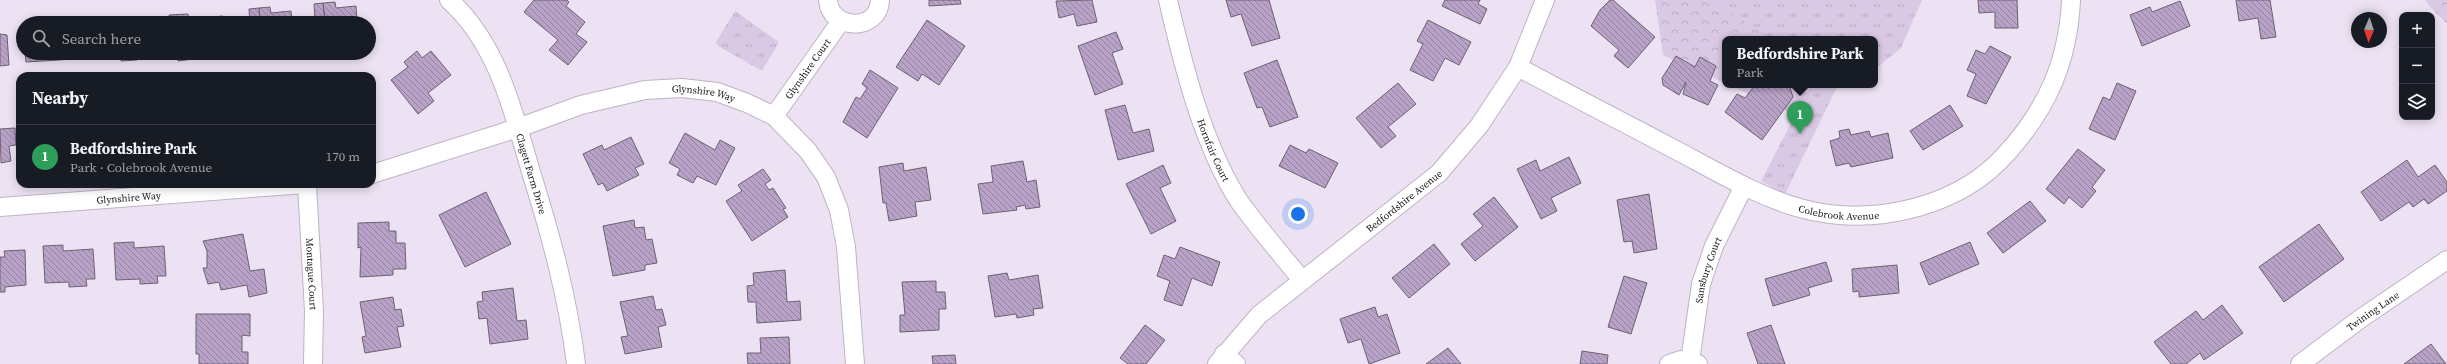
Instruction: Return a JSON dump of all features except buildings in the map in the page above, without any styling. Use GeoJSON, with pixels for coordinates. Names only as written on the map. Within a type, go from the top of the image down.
{"type":"FeatureCollection","features":[{"type":"Feature","properties":{"kind":"street","name":"Clagett Farm Drive"},"geometry":{"type":"LineString","coordinates":[[448,0],[477,32],[496,65],[518,128],[555,249],[570,318],[576,364]]}},
{"type":"Feature","properties":{"kind":"street"},"geometry":{"type":"LineString","coordinates":[[828,0],[832,13],[841,21],[852,25],[864,23],[874,16],[880,6],[880,0]]}},
{"type":"Feature","properties":{"kind":"street","name":"Hornfair Court"},"geometry":{"type":"LineString","coordinates":[[1168,0],[1179,48],[1214,154],[1240,201],[1302,280]]}},
{"type":"Feature","properties":{"kind":"street","name":"Bedfordshire Avenue"},"geometry":{"type":"LineString","coordinates":[[1226,361],[1259,315],[1439,173],[1479,126],[1518,67],[1539,21],[1545,0]]}},
{"type":"Feature","properties":{"kind":"street","name":"Colebrook Avenue"},"geometry":{"type":"LineString","coordinates":[[1518,67],[1772,200],[1804,210],[1844,217],[1868,217],[1912,208],[1961,192],[1996,166],[2029,129],[2046,101],[2058,71],[2070,14],[2071,0]]}},
{"type":"Feature","properties":{"kind":"street","name":"Glynshire Court"},"geometry":{"type":"LineString","coordinates":[[774,116],[841,21]]}},
{"type":"Feature","properties":{"kind":"street","name":"Glynshire Way"},"geometry":{"type":"LineString","coordinates":[[376,173],[615,96],[645,90],[682,88],[717,92],[774,116],[808,152],[826,177],[839,210],[846,247],[855,364]]}},
{"type":"Feature","properties":{"kind":"street","name":"Sansbury Court"},"geometry":{"type":"LineString","coordinates":[[1669,364],[1681,360],[1694,362],[1701,284],[1714,246],[1744,186]]}},
{"type":"Feature","properties":{"kind":"street","name":"Glynshire Way"},"geometry":{"type":"LineString","coordinates":[[0,207],[253,188]]}},
{"type":"Feature","properties":{"kind":"street","name":"Montague Court"},"geometry":{"type":"LineString","coordinates":[[306,188],[314,311],[313,364]]}},
{"type":"Feature","properties":{"kind":"street","name":"Twining Lane"},"geometry":{"type":"LineString","coordinates":[[2300,364],[2360,319],[2447,260]]}},
{"type":"Feature","properties":{"kind":"green space"},"geometry":{"type":"Polygon","coordinates":[[[1655,0],[1742,0],[1783,36],[1722,36],[1722,82],[1663,55],[1655,0]]]}},
{"type":"Feature","properties":{"kind":"green space"},"geometry":{"type":"Polygon","coordinates":[[[1714,0],[1922,0],[1901,48],[1878,67],[1878,36],[1765,36],[1714,0]]]}},
{"type":"Feature","properties":{"kind":"green space"},"geometry":{"type":"Polygon","coordinates":[[[2447,0],[2447,24],[2425,1],[2447,0]]]}},
{"type":"Feature","properties":{"kind":"green space"},"geometry":{"type":"Polygon","coordinates":[[[735,11],[779,42],[762,71],[718,46],[716,42],[735,11]]]}},
{"type":"Feature","properties":{"kind":"green space"},"geometry":{"type":"Polygon","coordinates":[[[1736,88],[1808,88],[1800,117],[1736,88]]]}},
{"type":"Feature","properties":{"kind":"green space"},"geometry":{"type":"Polygon","coordinates":[[[1809,88],[1837,88],[1785,194],[1761,181],[1809,88]]]}},
{"type":"Feature","properties":{"kind":"place","name":"Bedfordshire Park"},"geometry":{"type":"Point","coordinates":[1800,134]}}]}
